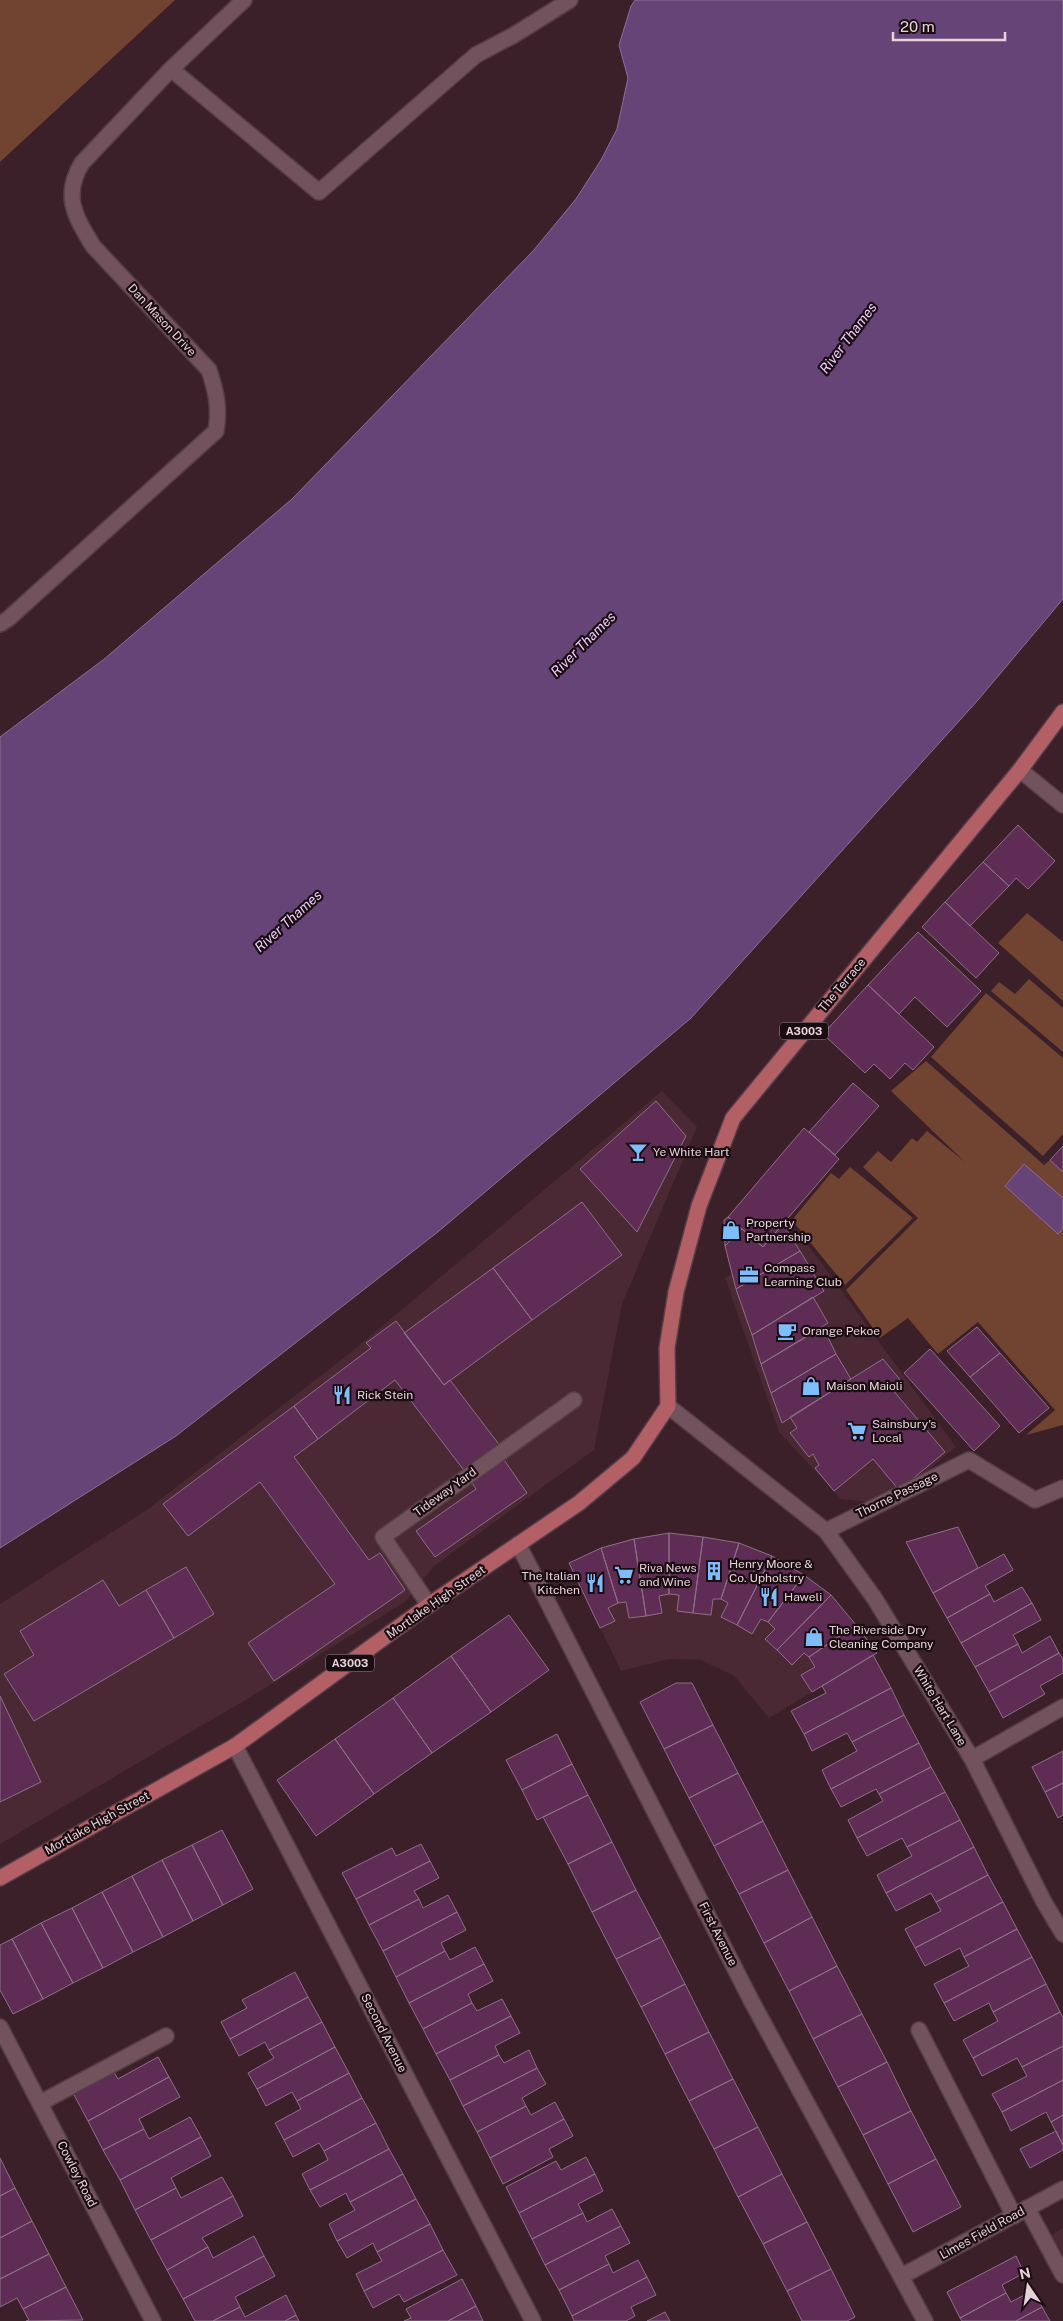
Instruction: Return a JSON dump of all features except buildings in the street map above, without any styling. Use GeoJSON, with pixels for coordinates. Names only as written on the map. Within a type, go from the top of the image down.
{"type":"FeatureCollection","features":[{"type":"Feature","properties":{"kind":"main road","name":"The Terrace"},"geometry":{"type":"LineString","coordinates":[[668,1406],[667,1348],[676,1292],[699,1206],[733,1118],[1020,770],[1063,712]]}},
{"type":"Feature","properties":{"kind":"main road","name":"Mortlake High Street"},"geometry":{"type":"LineString","coordinates":[[0,1878],[235,1746],[429,1606],[579,1503],[633,1458],[668,1406]]}},
{"type":"Feature","properties":{"kind":"street","name":"Dan Mason Drive"},"geometry":{"type":"LineString","coordinates":[[0,624],[8,619],[216,431],[219,414],[217,394],[208,370],[93,246],[71,202],[73,178],[82,164],[171,69],[244,0]]}},
{"type":"Feature","properties":{"kind":"street"},"geometry":{"type":"LineString","coordinates":[[171,69],[319,192],[476,54],[514,35],[570,0]]}},
{"type":"Feature","properties":{"kind":"street"},"geometry":{"type":"LineString","coordinates":[[1020,770],[1063,805]]}},
{"type":"Feature","properties":{"kind":"street","name":"Tideway Yard"},"geometry":{"type":"LineString","coordinates":[[429,1606],[383,1537],[574,1400]]}},
{"type":"Feature","properties":{"kind":"street","name":"White Hart Lane"},"geometry":{"type":"LineString","coordinates":[[668,1406],[826,1531],[875,1599],[972,1760],[1044,1902],[1063,1934]]}},
{"type":"Feature","properties":{"kind":"street","name":"Thorne Passage"},"geometry":{"type":"LineString","coordinates":[[826,1531],[969,1460],[1035,1500],[1063,1488]]}},
{"type":"Feature","properties":{"kind":"street","name":"First Avenue"},"geometry":{"type":"LineString","coordinates":[[518,1544],[752,2002],[925,2321]]}},
{"type":"Feature","properties":{"kind":"street"},"geometry":{"type":"LineString","coordinates":[[972,1760],[1063,1706]]}},
{"type":"Feature","properties":{"kind":"street","name":"Second Avenue"},"geometry":{"type":"LineString","coordinates":[[235,1746],[533,2321]]}},
{"type":"Feature","properties":{"kind":"street","name":"Cowley Road"},"geometry":{"type":"LineString","coordinates":[[0,2026],[153,2321]]}},
{"type":"Feature","properties":{"kind":"street"},"geometry":{"type":"LineString","coordinates":[[919,2030],[1020,2212],[1063,2274]]}},
{"type":"Feature","properties":{"kind":"street"},"geometry":{"type":"LineString","coordinates":[[40,2103],[166,2036]]}},
{"type":"Feature","properties":{"kind":"street","name":"Limes Field Road"},"geometry":{"type":"LineString","coordinates":[[902,2276],[1063,2189]]}},
{"type":"Feature","properties":{"kind":"shaded area"},"geometry":{"type":"Polygon","coordinates":[[[0,0],[175,0],[0,162],[0,0]]]}},
{"type":"Feature","properties":{"kind":"shaded area"},"geometry":{"type":"Polygon","coordinates":[[[1027,913],[1063,942],[1063,1001],[998,943],[1027,913]]]}},
{"type":"Feature","properties":{"kind":"shaded area"},"geometry":{"type":"Polygon","coordinates":[[[1029,979],[1063,1008],[1063,1052],[991,991],[999,982],[1015,994],[1029,979]]]}},
{"type":"Feature","properties":{"kind":"shaded area"},"geometry":{"type":"Polygon","coordinates":[[[986,993],[1063,1058],[1063,1134],[1043,1156],[931,1057],[986,993]]]}},
{"type":"Feature","properties":{"kind":"shaded area"},"geometry":{"type":"Polygon","coordinates":[[[926,1061],[1044,1165],[1050,1160],[1063,1172],[1063,1425],[1026,1435],[1055,1410],[978,1322],[938,1354],[908,1318],[880,1338],[846,1290],[918,1218],[863,1167],[878,1151],[891,1162],[912,1138],[917,1142],[927,1131],[965,1162],[891,1091],[926,1061]]]}},
{"type":"Feature","properties":{"kind":"shaded area"},"geometry":{"type":"Polygon","coordinates":[[[662,1091],[697,1127],[622,1304],[594,1450],[434,1566],[405,1602],[264,1689],[0,1844],[0,1604],[148,1509],[350,1353],[662,1091]]]}},
{"type":"Feature","properties":{"kind":"shaded area"},"geometry":{"type":"Polygon","coordinates":[[[850,1167],[913,1218],[845,1285],[792,1220],[831,1173],[839,1179],[850,1167]]]}},
{"type":"Feature","properties":{"kind":"shaded area"},"geometry":{"type":"Polygon","coordinates":[[[798,1231],[956,1447],[896,1496],[869,1502],[841,1499],[779,1432],[725,1278],[798,1231]]]}},
{"type":"Feature","properties":{"kind":"shaded area"},"geometry":{"type":"Polygon","coordinates":[[[669,1533],[739,1543],[772,1556],[831,1595],[877,1653],[769,1718],[734,1676],[701,1660],[669,1659],[621,1671],[569,1563],[601,1548],[634,1539],[669,1533]]]}},
{"type":"Feature","properties":{"kind":"shaded area"},"geometry":{"type":"Polygon","coordinates":[[[1063,2228],[1063,2256],[1051,2235],[1063,2228]]]}},
{"type":"Feature","properties":{"kind":"water","name":"River Thames"},"geometry":{"type":"Polygon","coordinates":[[[635,0],[1063,0],[1063,599],[978,700],[691,1018],[439,1231],[176,1436],[0,1548],[0,737],[103,660],[292,499],[533,251],[576,199],[601,160],[617,129],[628,78],[619,45],[631,6],[635,0]]]}},
{"type":"Feature","properties":{"kind":"water"},"geometry":{"type":"Polygon","coordinates":[[[1024,1164],[1063,1198],[1063,1229],[1058,1234],[1005,1186],[1024,1164]]]}},
{"type":"Feature","properties":{"kind":"place","name":"Ye White Hart"},"geometry":{"type":"Point","coordinates":[638,1152]}},
{"type":"Feature","properties":{"kind":"place","name":"Property Partnership"},"geometry":{"type":"Point","coordinates":[731,1230]}},
{"type":"Feature","properties":{"kind":"place","name":"Compass Learning Club"},"geometry":{"type":"Point","coordinates":[749,1275]}},
{"type":"Feature","properties":{"kind":"place","name":"Orange Pekoe"},"geometry":{"type":"Point","coordinates":[787,1331]}},
{"type":"Feature","properties":{"kind":"place","name":"Maison Maioli"},"geometry":{"type":"Point","coordinates":[811,1386]}},
{"type":"Feature","properties":{"kind":"place","name":"Rick Stein"},"geometry":{"type":"Point","coordinates":[342,1395]}},
{"type":"Feature","properties":{"kind":"place","name":"Sainsbury's Local"},"geometry":{"type":"Point","coordinates":[857,1431]}},
{"type":"Feature","properties":{"kind":"place","name":"Henry Moore & Co. Upholstry"},"geometry":{"type":"Point","coordinates":[714,1571]}},
{"type":"Feature","properties":{"kind":"place","name":"Riva News and Wine"},"geometry":{"type":"Point","coordinates":[624,1575]}},
{"type":"Feature","properties":{"kind":"place","name":"The Italian Kitchen"},"geometry":{"type":"Point","coordinates":[595,1583]}},
{"type":"Feature","properties":{"kind":"place","name":"Haweli"},"geometry":{"type":"Point","coordinates":[769,1597]}},
{"type":"Feature","properties":{"kind":"place","name":"The Riverside Dry Cleaning Company"},"geometry":{"type":"Point","coordinates":[814,1637]}}]}
